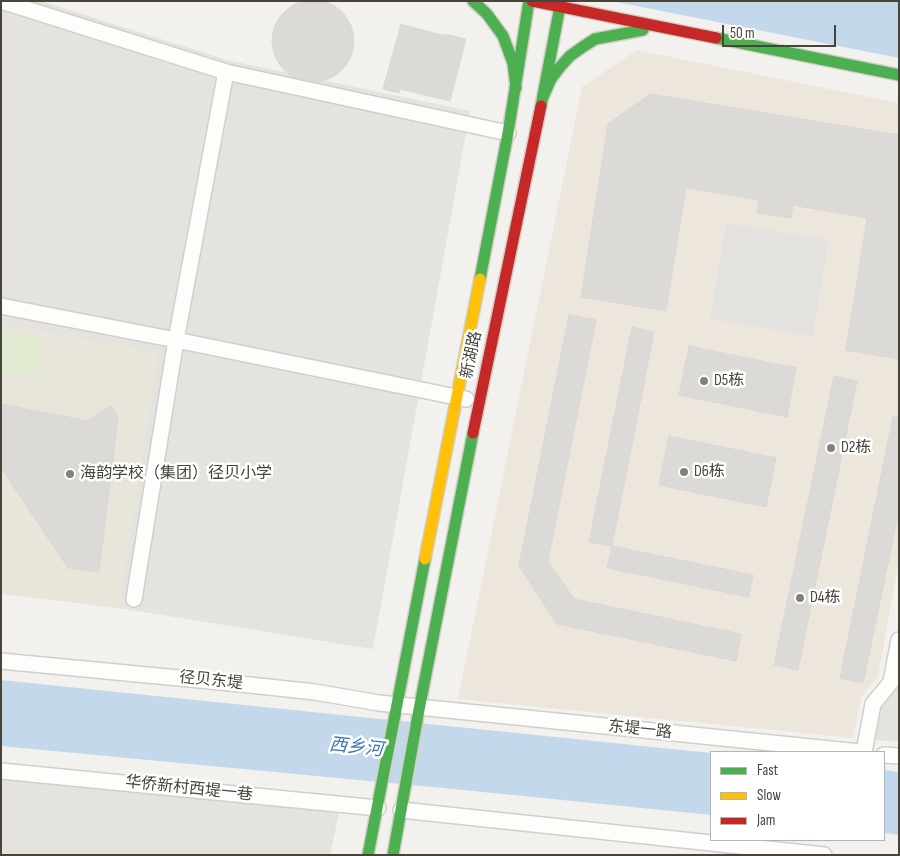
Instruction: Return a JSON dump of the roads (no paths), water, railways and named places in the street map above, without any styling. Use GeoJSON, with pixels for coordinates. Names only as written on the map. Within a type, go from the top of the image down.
{"type":"FeatureCollection","features":[{"type":"Feature","properties":{"kind":"main road"},"geometry":{"type":"LineString","coordinates":[[473,1],[487,14],[503,36],[513,63],[516,88]]}},
{"type":"Feature","properties":{"kind":"main road"},"geometry":{"type":"LineString","coordinates":[[531,1],[560,4],[899,75]]}},
{"type":"Feature","properties":{"kind":"main road","name":"新湖路"},"geometry":{"type":"LineString","coordinates":[[379,802],[508,133],[531,1]]}},
{"type":"Feature","properties":{"kind":"main road","name":"新湖路"},"geometry":{"type":"LineString","coordinates":[[402,804],[479,402],[543,97],[560,4]]}},
{"type":"Feature","properties":{"kind":"main road"},"geometry":{"type":"LineString","coordinates":[[543,97],[551,79],[570,56],[595,40],[636,31],[673,29]]}},
{"type":"Feature","properties":{"kind":"main road"},"geometry":{"type":"LineString","coordinates":[[368,855],[379,802]]}},
{"type":"Feature","properties":{"kind":"main road"},"geometry":{"type":"LineString","coordinates":[[393,855],[402,804]]}},
{"type":"Feature","properties":{"kind":"street"},"geometry":{"type":"LineString","coordinates":[[1,1],[226,72],[508,133]]}},
{"type":"Feature","properties":{"kind":"street"},"geometry":{"type":"LineString","coordinates":[[134,599],[176,340],[226,72]]}},
{"type":"Feature","properties":{"kind":"street"},"geometry":{"type":"LineString","coordinates":[[1,306],[479,402]]}},
{"type":"Feature","properties":{"kind":"street"},"geometry":{"type":"LineString","coordinates":[[864,751],[873,704],[891,682],[899,640]]}},
{"type":"Feature","properties":{"kind":"street","name":"径贝东堤"},"geometry":{"type":"LineString","coordinates":[[1,661],[315,692],[396,709],[419,711]]}},
{"type":"Feature","properties":{"kind":"street","name":"东堤一路"},"geometry":{"type":"LineString","coordinates":[[419,711],[849,751]]}},
{"type":"Feature","properties":{"kind":"street"},"geometry":{"type":"LineString","coordinates":[[885,754],[899,756]]}},
{"type":"Feature","properties":{"kind":"street","name":"华侨新村西堤一巷"},"geometry":{"type":"LineString","coordinates":[[1,770],[379,802]]}},
{"type":"Feature","properties":{"kind":"street"},"geometry":{"type":"LineString","coordinates":[[402,804],[824,855]]}},
{"type":"Feature","properties":{"kind":"water"},"geometry":{"type":"Polygon","coordinates":[[[899,1],[899,58],[616,2],[899,1]]]}},
{"type":"Feature","properties":{"kind":"water","name":"西乡河"},"geometry":{"type":"Polygon","coordinates":[[[1,680],[710,753],[710,815],[453,789],[1,746],[1,680]]]}},
{"type":"Feature","properties":{"kind":"water"},"geometry":{"type":"Polygon","coordinates":[[[885,770],[899,772],[899,835],[885,833],[885,770]]]}},
{"type":"Feature","properties":{"kind":"place","name":"D5栋"},"geometry":{"type":"Point","coordinates":[704,381]}},
{"type":"Feature","properties":{"kind":"place","name":"D2栋"},"geometry":{"type":"Point","coordinates":[831,448]}},
{"type":"Feature","properties":{"kind":"place","name":"D6栋"},"geometry":{"type":"Point","coordinates":[684,472]}},
{"type":"Feature","properties":{"kind":"place","name":"海韵学校（集团）径贝小学"},"geometry":{"type":"Point","coordinates":[70,474]}},
{"type":"Feature","properties":{"kind":"place","name":"D4栋"},"geometry":{"type":"Point","coordinates":[800,598]}}]}
